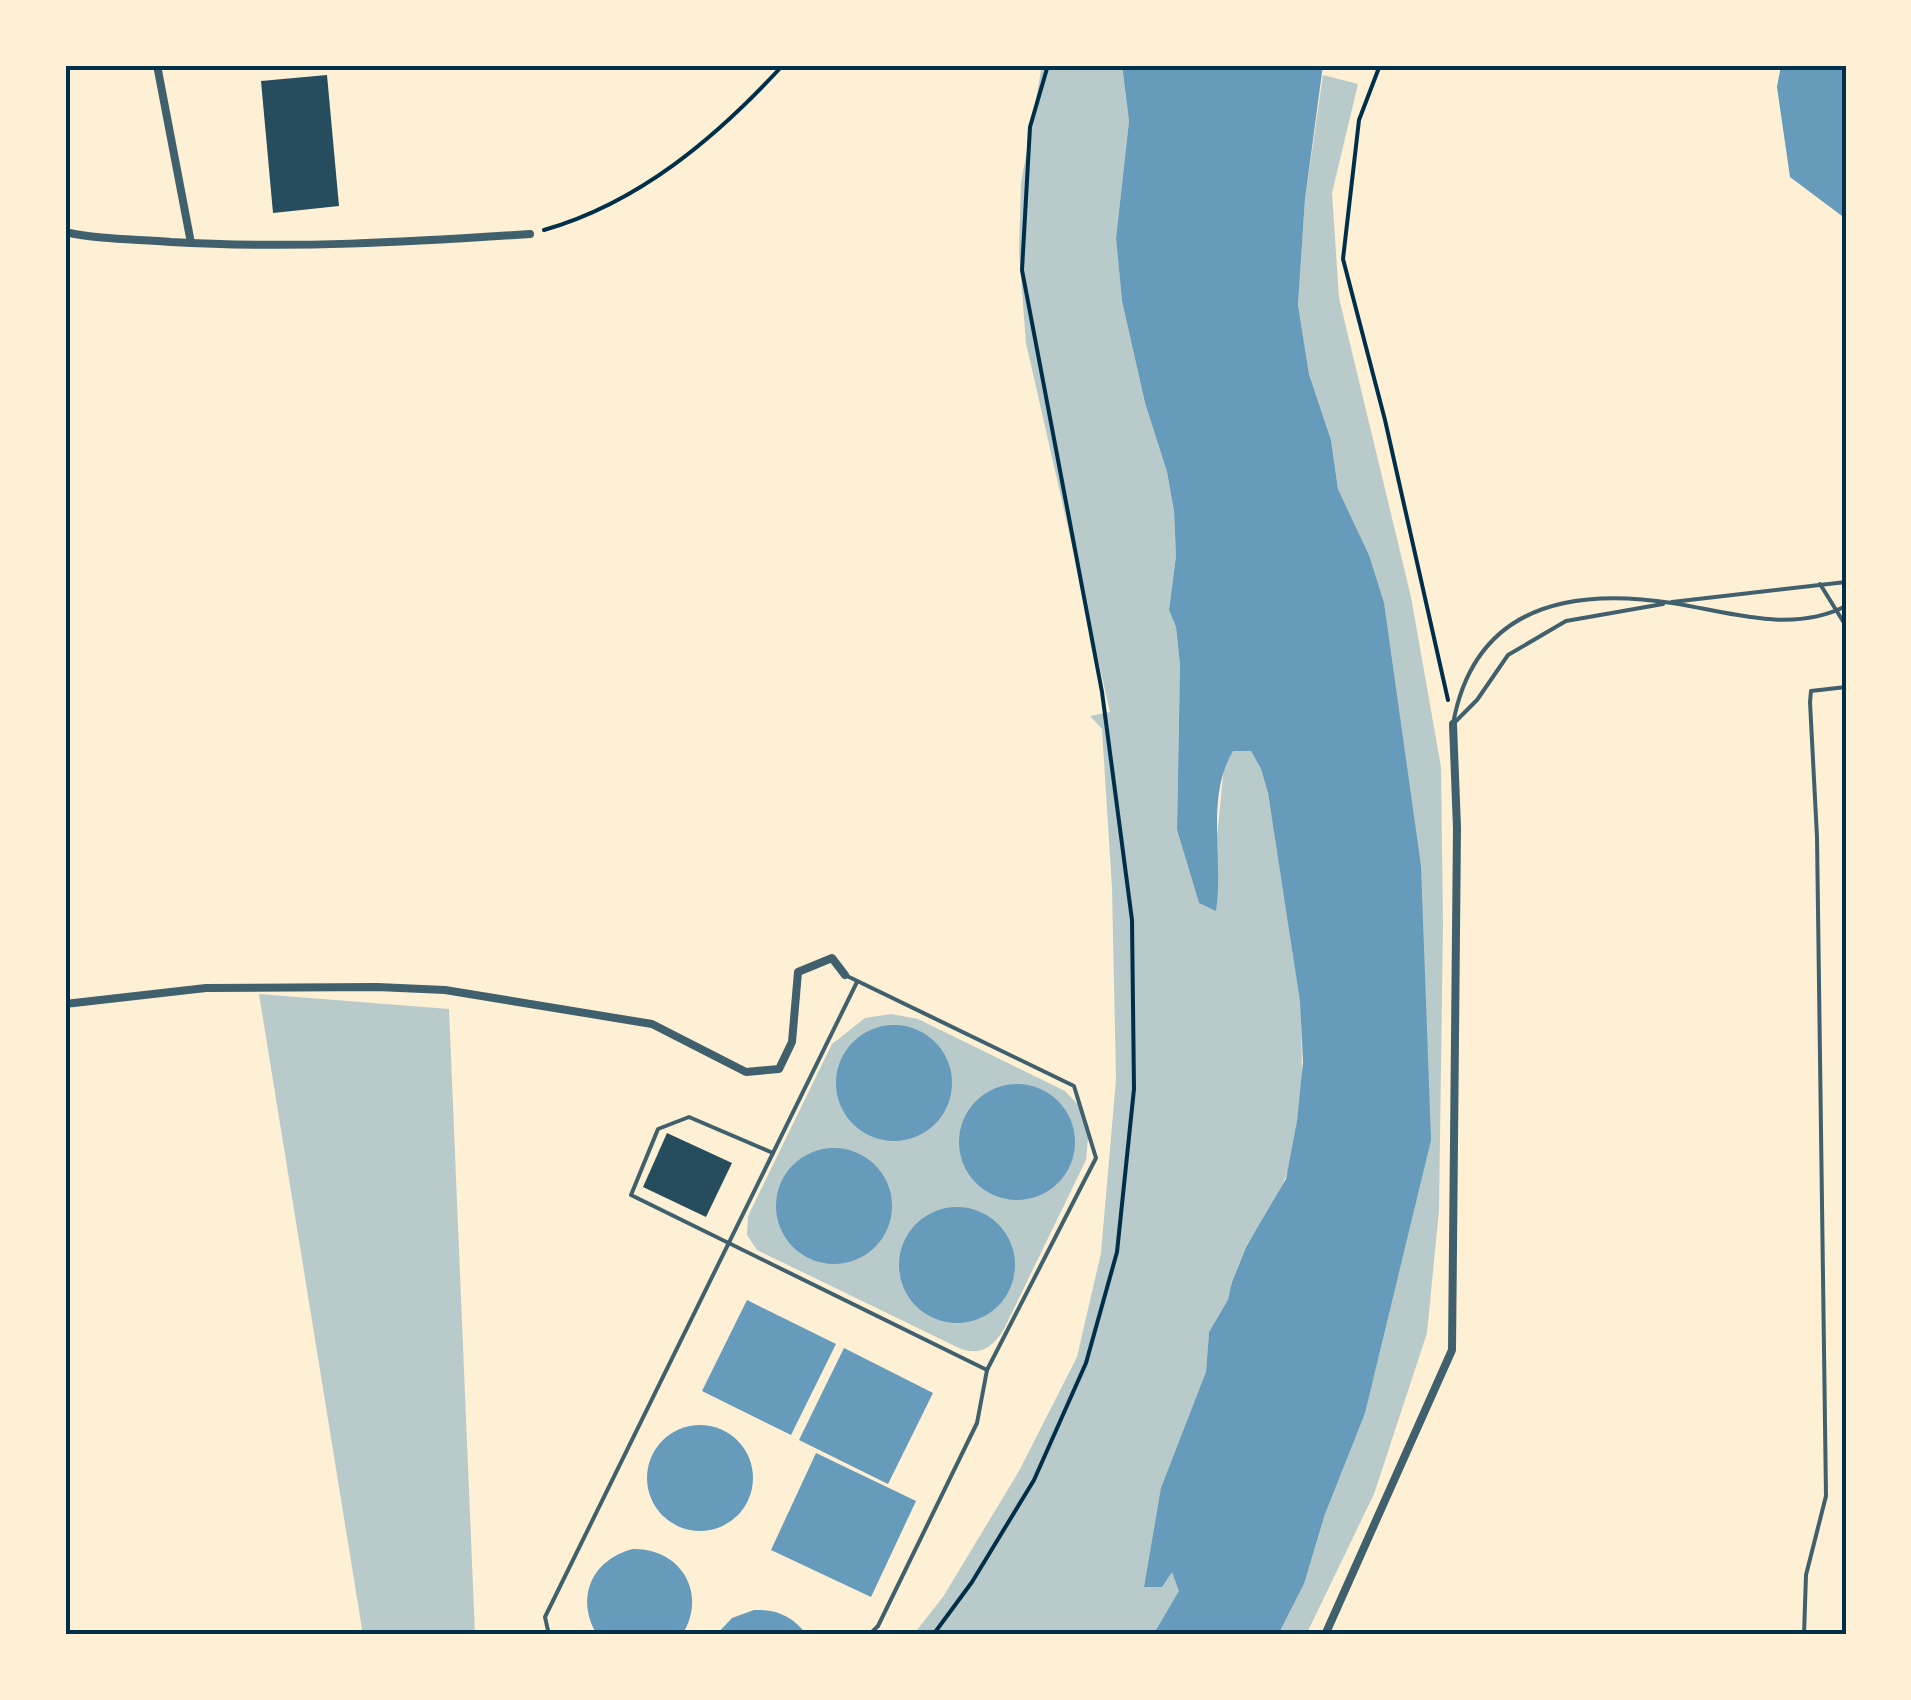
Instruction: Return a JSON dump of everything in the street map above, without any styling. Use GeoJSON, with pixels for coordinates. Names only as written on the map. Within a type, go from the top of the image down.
{"type":"FeatureCollection","features":[{"type":"Feature","properties":{"kind":"street"},"geometry":{"type":"LineString","coordinates":[[157,65],[190,243]]}},
{"type":"Feature","properties":{"kind":"street"},"geometry":{"type":"LineString","coordinates":[[65,232],[190,243],[368,244],[530,234]]}},
{"type":"Feature","properties":{"kind":"street"},"geometry":{"type":"LineString","coordinates":[[1325,1635],[1452,1350],[1457,828],[1453,724]]}},
{"type":"Feature","properties":{"kind":"street"},"geometry":{"type":"LineString","coordinates":[[65,1004],[206,988],[446,990],[652,1024],[746,1072],[779,1069],[792,1042],[798,972],[832,958],[845,975]]}},
{"type":"Feature","properties":{"kind":"lane"},"geometry":{"type":"LineString","coordinates":[[1453,724],[1477,700],[1508,655],[1566,620],[1668,602],[1846,582]]}},
{"type":"Feature","properties":{"kind":"lane"},"geometry":{"type":"LineString","coordinates":[[1820,584],[1846,626]]}},
{"type":"Feature","properties":{"kind":"lane"},"geometry":{"type":"LineString","coordinates":[[1453,724],[1459,691],[1474,660],[1509,624],[1554,603],[1622,599],[1668,602],[1772,621],[1825,616],[1846,606]]}},
{"type":"Feature","properties":{"kind":"lane"},"geometry":{"type":"LineString","coordinates":[[1804,1635],[1806,1575],[1826,1496],[1817,837],[1810,702],[1811,691],[1846,687]]}},
{"type":"Feature","properties":{"kind":"lane"},"geometry":{"type":"LineString","coordinates":[[845,975],[1074,1086],[1096,1158],[988,1370],[977,1423],[878,1626],[870,1635]]}},
{"type":"Feature","properties":{"kind":"lane"},"geometry":{"type":"LineString","coordinates":[[549,1635],[545,1617],[857,982]]}},
{"type":"Feature","properties":{"kind":"lane"},"geometry":{"type":"LineString","coordinates":[[773,1154],[689,1117],[658,1129],[631,1195],[988,1370]]}},
{"type":"Feature","properties":{"kind":"path"},"geometry":{"type":"LineString","coordinates":[[530,234],[598,211],[653,179],[743,108],[782,65]]}},
{"type":"Feature","properties":{"kind":"path"},"geometry":{"type":"LineString","coordinates":[[932,1635],[972,1582],[1034,1480],[1086,1363],[1118,1252],[1134,1089],[1132,920],[1102,692],[1022,270],[1030,127],[1048,65]]}},
{"type":"Feature","properties":{"kind":"path"},"geometry":{"type":"LineString","coordinates":[[1380,65],[1359,120],[1343,259],[1453,724]]}},
{"type":"Feature","properties":{"kind":"shaded area"},"geometry":{"type":"Polygon","coordinates":[[[1042,65],[1122,65],[1129,121],[1116,238],[1122,301],[1174,511],[1176,556],[1169,610],[1176,627],[1180,665],[1177,830],[1199,903],[1215,857],[1224,766],[1233,751],[1251,751],[1268,793],[1301,1001],[1302,1082],[1292,1160],[1278,1197],[1246,1246],[1229,1300],[1209,1332],[1206,1372],[1156,1520],[1144,1587],[1162,1587],[1172,1571],[1180,1591],[1153,1635],[913,1635],[943,1597],[1019,1471],[1077,1357],[1101,1253],[1116,1079],[1112,888],[1102,729],[1090,716],[1110,712],[1026,343],[1019,251],[1021,183],[1042,65]]]}},
{"type":"Feature","properties":{"kind":"shaded area"},"geometry":{"type":"Polygon","coordinates":[[[1323,75],[1358,84],[1332,193],[1339,298],[1411,597],[1441,767],[1439,1210],[1427,1333],[1374,1494],[1306,1635],[1278,1635],[1304,1584],[1325,1514],[1375,578],[1369,555],[1338,489],[1331,440],[1309,374],[1298,305],[1305,199],[1323,75]]]}},
{"type":"Feature","properties":{"kind":"shaded area"},"geometry":{"type":"Polygon","coordinates":[[[259,994],[449,1009],[475,1635],[363,1635],[259,994]]]}},
{"type":"Feature","properties":{"kind":"shaded area"},"geometry":{"type":"Polygon","coordinates":[[[891,1014],[918,1019],[1065,1091],[1081,1108],[1089,1128],[1086,1160],[1004,1329],[991,1345],[981,1350],[961,1349],[757,1250],[747,1235],[748,1216],[832,1044],[865,1018],[891,1014]]]}},
{"type":"Feature","properties":{"kind":"water"},"geometry":{"type":"Polygon","coordinates":[[[1122,65],[1323,65],[1305,199],[1298,305],[1309,374],[1331,440],[1338,489],[1369,555],[1384,603],[1421,866],[1431,1140],[1365,1413],[1325,1514],[1304,1584],[1278,1635],[1153,1635],[1179,1591],[1172,1572],[1162,1587],[1144,1587],[1161,1488],[1206,1372],[1209,1332],[1228,1300],[1246,1247],[1286,1179],[1303,1062],[1300,1001],[1268,793],[1251,751],[1233,751],[1220,789],[1216,911],[1199,903],[1177,830],[1180,665],[1176,627],[1169,610],[1176,556],[1174,511],[1122,301],[1116,238],[1129,121],[1122,65]]]}},
{"type":"Feature","properties":{"kind":"water"},"geometry":{"type":"Polygon","coordinates":[[[1781,65],[1846,65],[1846,219],[1790,177],[1777,87],[1781,65]]]}},
{"type":"Feature","properties":{"kind":"water"},"geometry":{"type":"Polygon","coordinates":[[[894,1025],[916,1029],[935,1042],[948,1061],[952,1083],[948,1105],[935,1124],[916,1137],[894,1141],[872,1137],[853,1124],[840,1105],[836,1083],[840,1061],[853,1042],[872,1029],[894,1025]]]}},
{"type":"Feature","properties":{"kind":"water"},"geometry":{"type":"Polygon","coordinates":[[[1017,1084],[1039,1088],[1058,1101],[1071,1120],[1075,1142],[1071,1164],[1058,1183],[1039,1196],[1017,1200],[995,1196],[976,1183],[963,1164],[959,1142],[963,1120],[976,1101],[995,1088],[1017,1084]]]}},
{"type":"Feature","properties":{"kind":"water"},"geometry":{"type":"Polygon","coordinates":[[[834,1148],[856,1152],[875,1165],[888,1184],[892,1206],[888,1228],[875,1247],[856,1260],[834,1264],[812,1260],[793,1247],[780,1228],[776,1206],[780,1184],[793,1165],[812,1152],[834,1148]]]}},
{"type":"Feature","properties":{"kind":"water"},"geometry":{"type":"Polygon","coordinates":[[[957,1207],[979,1211],[998,1224],[1011,1243],[1015,1265],[1011,1287],[998,1306],[979,1319],[957,1323],[935,1319],[916,1306],[903,1287],[899,1265],[903,1243],[916,1224],[935,1211],[957,1207]]]}},
{"type":"Feature","properties":{"kind":"water"},"geometry":{"type":"Polygon","coordinates":[[[747,1300],[836,1344],[791,1435],[702,1391],[747,1300]]]}},
{"type":"Feature","properties":{"kind":"water"},"geometry":{"type":"Polygon","coordinates":[[[844,1348],[933,1393],[888,1484],[799,1440],[844,1348]]]}},
{"type":"Feature","properties":{"kind":"water"},"geometry":{"type":"Polygon","coordinates":[[[700,1425],[720,1429],[738,1440],[749,1458],[753,1478],[749,1498],[738,1516],[720,1527],[700,1531],[680,1527],[662,1516],[651,1498],[647,1478],[651,1458],[662,1440],[680,1429],[700,1425]]]}},
{"type":"Feature","properties":{"kind":"water"},"geometry":{"type":"Polygon","coordinates":[[[816,1453],[916,1501],[871,1597],[771,1550],[816,1453]]]}},
{"type":"Feature","properties":{"kind":"water"},"geometry":{"type":"Polygon","coordinates":[[[633,1549],[665,1556],[685,1576],[692,1604],[682,1635],[597,1635],[587,1608],[591,1582],[607,1562],[633,1549]]]}},
{"type":"Feature","properties":{"kind":"water"},"geometry":{"type":"Polygon","coordinates":[[[754,1610],[784,1615],[807,1635],[716,1635],[732,1618],[754,1610]]]}},
{"type":"Feature","properties":{"kind":"building"},"geometry":{"type":"Polygon","coordinates":[[[327,75],[339,206],[273,213],[261,81],[327,75]]]}},
{"type":"Feature","properties":{"kind":"building"},"geometry":{"type":"Polygon","coordinates":[[[667,1133],[732,1163],[706,1217],[643,1187],[667,1133]]]}}]}
